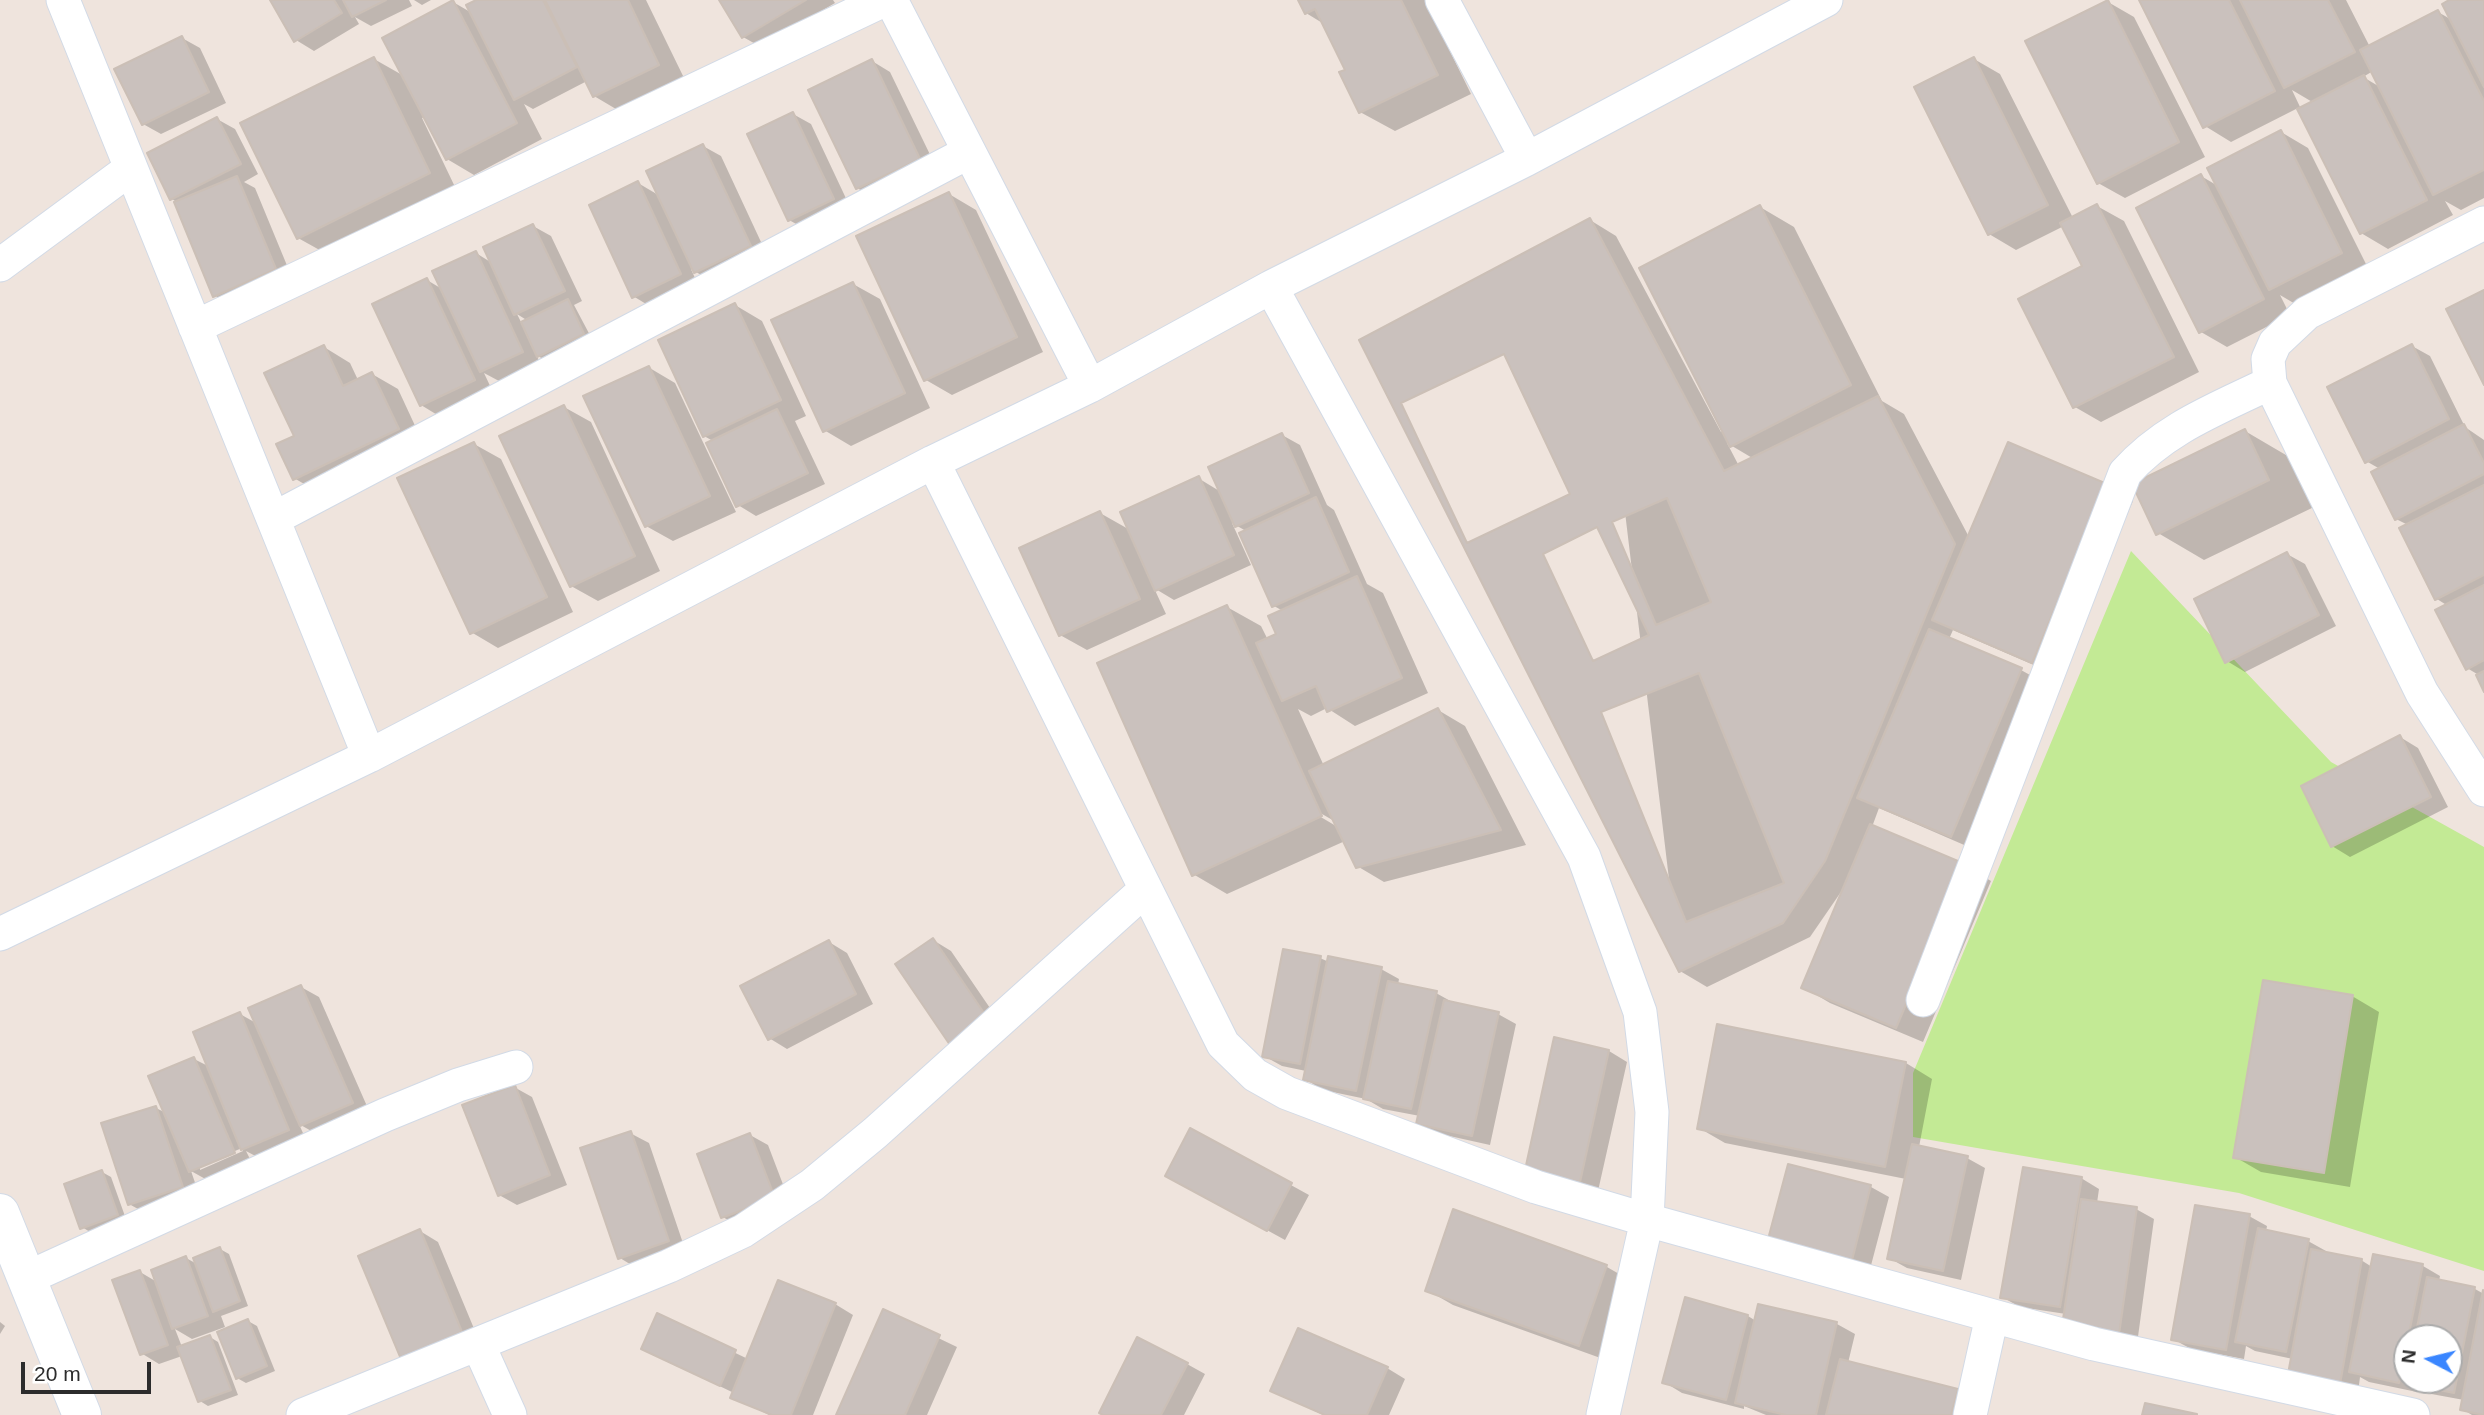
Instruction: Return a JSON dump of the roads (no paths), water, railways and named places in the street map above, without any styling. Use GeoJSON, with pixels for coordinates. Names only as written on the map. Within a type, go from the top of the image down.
{"type":"FeatureCollection","features":[{"type":"Feature","properties":{"kind":"street"},"geometry":{"type":"LineString","coordinates":[[63,0],[369,756]]}},
{"type":"Feature","properties":{"kind":"street"},"geometry":{"type":"LineString","coordinates":[[195,327],[884,0]]}},
{"type":"Feature","properties":{"kind":"street"},"geometry":{"type":"LineString","coordinates":[[891,0],[1090,386]]}},
{"type":"Feature","properties":{"kind":"street"},"geometry":{"type":"LineString","coordinates":[[1442,0],[1527,159]]}},
{"type":"Feature","properties":{"kind":"street"},"geometry":{"type":"LineString","coordinates":[[0,934],[369,756],[933,462],[1090,386],[1271,287],[1527,159],[1826,0]]}},
{"type":"Feature","properties":{"kind":"street"},"geometry":{"type":"LineString","coordinates":[[272,519],[969,152]]}},
{"type":"Feature","properties":{"kind":"street"},"geometry":{"type":"LineString","coordinates":[[0,265],[130,169]]}},
{"type":"Feature","properties":{"kind":"street"},"geometry":{"type":"LineString","coordinates":[[2484,223],[2307,313],[2275,343],[2268,359],[2270,383],[2422,693],[2484,790]]}},
{"type":"Feature","properties":{"kind":"street"},"geometry":{"type":"LineString","coordinates":[[1271,287],[1584,857],[1640,1012],[1652,1112],[1647,1220],[1604,1415]]}},
{"type":"Feature","properties":{"kind":"street"},"geometry":{"type":"LineString","coordinates":[[1923,1000],[2125,473],[2147,449],[2175,430],[2270,383]]}},
{"type":"Feature","properties":{"kind":"street"},"geometry":{"type":"LineString","coordinates":[[933,462],[1223,1044],[1255,1075],[1287,1093],[1536,1188],[2094,1343],[2413,1415]]}},
{"type":"Feature","properties":{"kind":"street"},"geometry":{"type":"LineString","coordinates":[[303,1415],[669,1266],[743,1231],[812,1185],[874,1133],[1145,890]]}},
{"type":"Feature","properties":{"kind":"street"},"geometry":{"type":"LineString","coordinates":[[27,1278],[385,1115],[458,1084],[516,1067]]}},
{"type":"Feature","properties":{"kind":"street"},"geometry":{"type":"LineString","coordinates":[[0,1213],[82,1415]]}},
{"type":"Feature","properties":{"kind":"street"},"geometry":{"type":"LineString","coordinates":[[1970,1415],[1992,1316]]}},
{"type":"Feature","properties":{"kind":"street"},"geometry":{"type":"LineString","coordinates":[[478,1344],[510,1415]]}}]}
